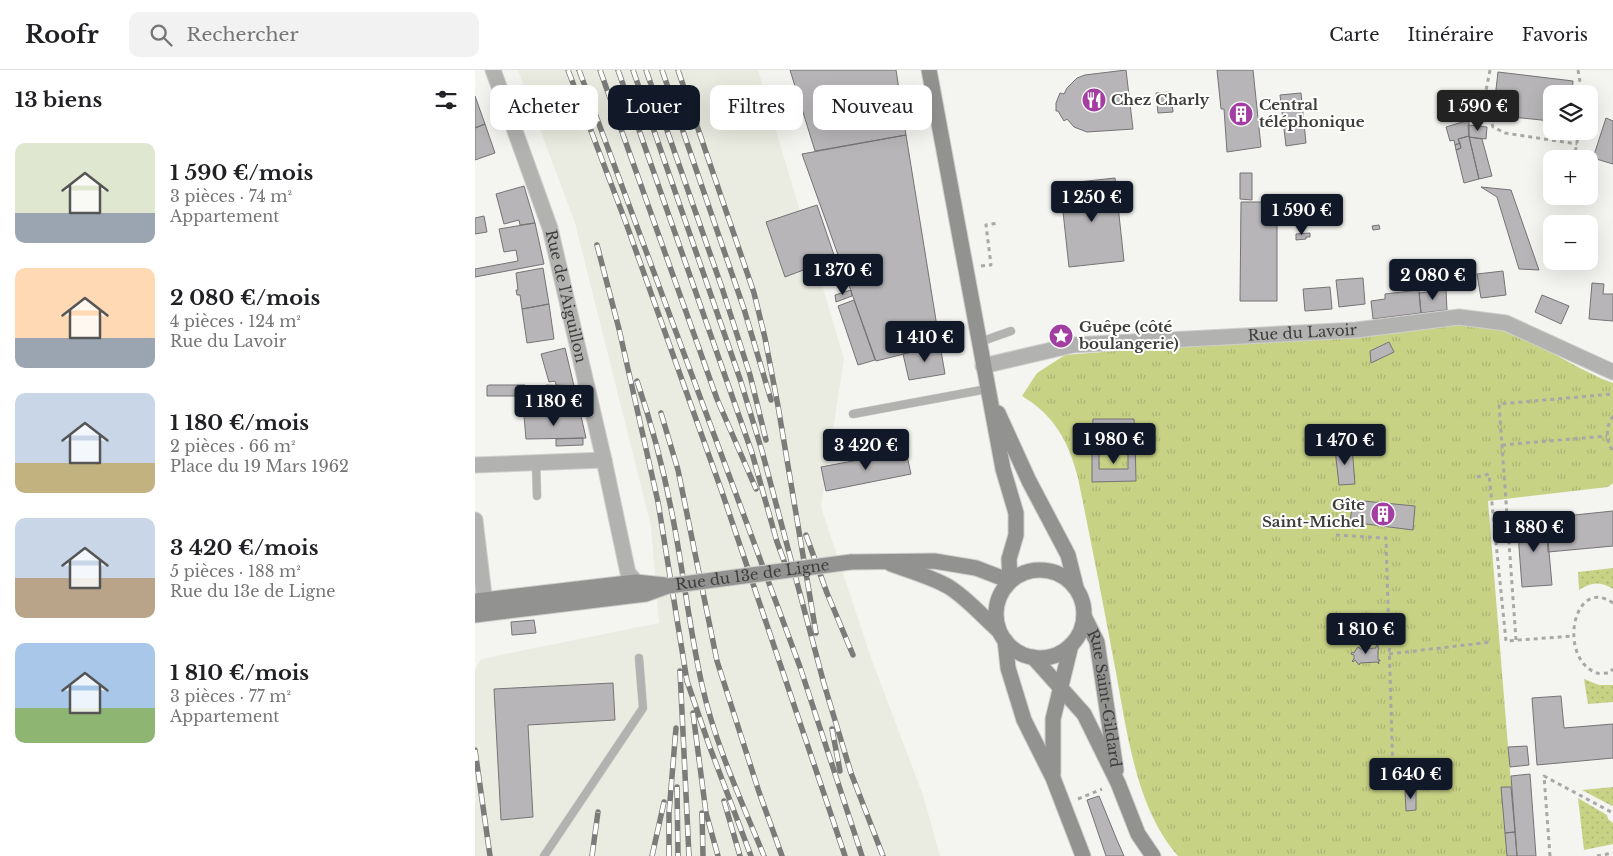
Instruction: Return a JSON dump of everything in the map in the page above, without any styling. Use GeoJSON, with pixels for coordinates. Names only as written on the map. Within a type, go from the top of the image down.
{"type":"FeatureCollection","features":[{"type":"Feature","properties":{"kind":"main road"},"geometry":{"type":"LineString","coordinates":[[929,70],[987,388],[1003,469],[1016,513],[1016,535],[1009,559],[1010,581]]}},
{"type":"Feature","properties":{"kind":"main road"},"geometry":{"type":"LineString","coordinates":[[987,388],[1029,481],[1068,555],[1081,597],[1084,616],[1083,626],[1071,645],[1060,653],[1047,657],[1033,657],[1022,654],[1013,648],[1002,636]]}},
{"type":"Feature","properties":{"kind":"main road","name":"Rue du 13e de Ligne"},"geometry":{"type":"LineString","coordinates":[[480,607],[636,582],[667,586],[851,562],[880,560],[934,561],[968,566],[1010,581]]}},
{"type":"Feature","properties":{"kind":"main road","name":"Rue du 13e de Ligne"},"geometry":{"type":"LineString","coordinates":[[880,560],[949,587],[969,603],[1002,636]]}},
{"type":"Feature","properties":{"kind":"main road"},"geometry":{"type":"LineString","coordinates":[[1077,588],[1068,579],[1057,573],[1045,570],[1032,570],[1020,574],[1010,581],[1001,592],[997,604],[996,618],[1002,636],[1008,668],[1024,720],[1053,778],[1083,856]]}},
{"type":"Feature","properties":{"kind":"main road"},"geometry":{"type":"LineString","coordinates":[[480,607],[646,594],[667,586]]}},
{"type":"Feature","properties":{"kind":"main road","name":"Rue Saint-Gildard"},"geometry":{"type":"LineString","coordinates":[[1084,616],[1097,642],[1117,784]]}},
{"type":"Feature","properties":{"kind":"main road"},"geometry":{"type":"LineString","coordinates":[[1053,778],[1053,719],[1071,645]]}},
{"type":"Feature","properties":{"kind":"main road","name":"Rue Saint-Gildard"},"geometry":{"type":"LineString","coordinates":[[1033,657],[1084,714],[1138,834],[1153,856]]}},
{"type":"Feature","properties":{"kind":"street","name":"Rue de l'Aiguillon"},"geometry":{"type":"LineString","coordinates":[[493,70],[550,228],[604,460],[628,573],[636,582]]}},
{"type":"Feature","properties":{"kind":"street","name":"Rue du Lavoir"},"geometry":{"type":"LineString","coordinates":[[983,366],[1073,345],[1356,330],[1459,317],[1505,323],[1613,372]]}},
{"type":"Feature","properties":{"kind":"street"},"geometry":{"type":"LineString","coordinates":[[475,465],[604,460]]}},
{"type":"Feature","properties":{"kind":"street"},"geometry":{"type":"LineString","coordinates":[[475,520],[482,575],[480,607]]}},
{"type":"Feature","properties":{"kind":"lane"},"geometry":{"type":"LineString","coordinates":[[980,342],[1011,331]]}},
{"type":"Feature","properties":{"kind":"lane"},"geometry":{"type":"LineString","coordinates":[[853,414],[987,388]]}},
{"type":"Feature","properties":{"kind":"lane"},"geometry":{"type":"LineString","coordinates":[[536,463],[537,496]]}},
{"type":"Feature","properties":{"kind":"lane"},"geometry":{"type":"LineString","coordinates":[[544,856],[643,708],[639,658]]}},
{"type":"Feature","properties":{"kind":"lane"},"geometry":{"type":"LineString","coordinates":[[1138,834],[1146,856]]}},
{"type":"Feature","properties":{"kind":"path"},"geometry":{"type":"LineString","coordinates":[[1490,70],[1484,101],[1493,127],[1505,133],[1577,144]]}},
{"type":"Feature","properties":{"kind":"path"},"geometry":{"type":"LineString","coordinates":[[1578,70],[1580,85]]}},
{"type":"Feature","properties":{"kind":"path"},"geometry":{"type":"LineString","coordinates":[[1576,150],[1578,140]]}},
{"type":"Feature","properties":{"kind":"path"},"geometry":{"type":"LineString","coordinates":[[966,268],[991,265],[986,225],[997,223]]}},
{"type":"Feature","properties":{"kind":"path"},"geometry":{"type":"LineString","coordinates":[[1516,640],[1499,404],[1613,394]]}},
{"type":"Feature","properties":{"kind":"path"},"geometry":{"type":"LineString","coordinates":[[1613,416],[1608,427],[1607,436],[1613,452]]}},
{"type":"Feature","properties":{"kind":"path"},"geometry":{"type":"LineString","coordinates":[[1502,446],[1607,436]]}},
{"type":"Feature","properties":{"kind":"path"},"geometry":{"type":"LineString","coordinates":[[1477,477],[1489,474],[1506,642],[1573,636]]}},
{"type":"Feature","properties":{"kind":"path"},"geometry":{"type":"LineString","coordinates":[[1336,535],[1386,538],[1393,774]]}},
{"type":"Feature","properties":{"kind":"path"},"geometry":{"type":"LineString","coordinates":[[1613,603],[1597,598],[1585,601],[1574,622],[1573,636],[1577,654],[1586,665],[1597,673],[1609,673],[1613,669]]}},
{"type":"Feature","properties":{"kind":"path"},"geometry":{"type":"LineString","coordinates":[[1389,654],[1491,642]]}},
{"type":"Feature","properties":{"kind":"path"},"geometry":{"type":"LineString","coordinates":[[1550,856],[1544,776],[1613,814]]}},
{"type":"Feature","properties":{"kind":"path"},"geometry":{"type":"LineString","coordinates":[[1063,804],[1117,784]]}},
{"type":"Feature","properties":{"kind":"path"},"geometry":{"type":"LineString","coordinates":[[1597,856],[1613,853]]}},
{"type":"Feature","properties":{"kind":"shaded area"},"geometry":{"type":"Polygon","coordinates":[[[518,70],[758,70],[762,85],[710,85],[710,130],[776,130],[844,359],[821,507],[871,658],[923,795],[940,856],[475,856],[475,670],[481,659],[659,623],[651,526],[575,223],[540,130],[598,130],[598,85],[524,85],[518,70]]]}},
{"type":"Feature","properties":{"kind":"green space"},"geometry":{"type":"Polygon","coordinates":[[[1462,323],[1494,328],[1519,336],[1585,371],[1613,383],[1613,483],[1608,487],[1488,501],[1517,856],[1178,856],[1163,835],[1151,812],[1133,761],[1078,478],[1070,453],[1065,441],[1051,421],[1043,412],[1022,396],[1037,373],[1065,355],[1462,323]]]}},
{"type":"Feature","properties":{"kind":"green space"},"geometry":{"type":"Polygon","coordinates":[[[1613,568],[1613,589],[1596,584],[1588,585],[1579,590],[1578,572],[1613,568]]]}},
{"type":"Feature","properties":{"kind":"green space"},"geometry":{"type":"Polygon","coordinates":[[[1584,679],[1599,685],[1613,685],[1613,702],[1588,704],[1584,679]]]}},
{"type":"Feature","properties":{"kind":"green space"},"geometry":{"type":"Polygon","coordinates":[[[1613,787],[1612,806],[1582,790],[1613,787]]]}},
{"type":"Feature","properties":{"kind":"green space"},"geometry":{"type":"Polygon","coordinates":[[[1578,798],[1607,815],[1608,819],[1613,823],[1613,844],[1584,850],[1578,798]]]}},
{"type":"Feature","properties":{"kind":"building"},"geometry":{"type":"Polygon","coordinates":[[[790,70],[896,70],[898,85],[813,85],[813,130],[905,130],[906,135],[815,151],[803,112],[803,85],[795,85],[790,70]]]}},
{"type":"Feature","properties":{"kind":"building","name":"Chez Charly"},"geometry":{"type":"Polygon","coordinates":[[[1126,70],[1133,129],[1087,132],[1074,127],[1067,119],[1064,121],[1058,111],[1056,111],[1056,103],[1060,93],[1064,94],[1077,78],[1085,75],[1126,70]]]}},
{"type":"Feature","properties":{"kind":"building","name":"Central téléphonique"},"geometry":{"type":"Polygon","coordinates":[[[1217,70],[1253,70],[1261,147],[1227,152],[1224,109],[1221,109],[1217,70]]]}},
{"type":"Feature","properties":{"kind":"building"},"geometry":{"type":"Polygon","coordinates":[[[1498,72],[1573,81],[1573,85],[1543,85],[1543,120],[1493,115],[1498,72]]]}},
{"type":"Feature","properties":{"kind":"building"},"geometry":{"type":"Polygon","coordinates":[[[1171,92],[1173,112],[1158,113],[1156,93],[1171,92]]]}},
{"type":"Feature","properties":{"kind":"building"},"geometry":{"type":"Polygon","coordinates":[[[1301,93],[1306,143],[1286,146],[1280,95],[1301,93]]]}},
{"type":"Feature","properties":{"kind":"building"},"geometry":{"type":"Polygon","coordinates":[[[475,96],[485,124],[475,128],[475,96]]]}},
{"type":"Feature","properties":{"kind":"building"},"geometry":{"type":"Polygon","coordinates":[[[1606,118],[1613,121],[1613,164],[1598,160],[1598,150],[1596,150],[1606,118]]]}},
{"type":"Feature","properties":{"kind":"building"},"geometry":{"type":"Polygon","coordinates":[[[1469,120],[1469,136],[1458,139],[1460,143],[1455,145],[1454,140],[1450,141],[1446,127],[1469,120]]]}},
{"type":"Feature","properties":{"kind":"building"},"geometry":{"type":"Polygon","coordinates":[[[485,124],[495,153],[475,160],[475,128],[485,124]]]}},
{"type":"Feature","properties":{"kind":"building"},"geometry":{"type":"Polygon","coordinates":[[[1468,125],[1487,127],[1486,139],[1469,137],[1468,125]]]}},
{"type":"Feature","properties":{"kind":"building"},"geometry":{"type":"Polygon","coordinates":[[[906,135],[940,345],[876,361],[802,154],[906,135]]]}},
{"type":"Feature","properties":{"kind":"building"},"geometry":{"type":"Polygon","coordinates":[[[1469,136],[1479,179],[1464,183],[1456,150],[1461,148],[1458,139],[1469,136]]]}},
{"type":"Feature","properties":{"kind":"building"},"geometry":{"type":"Polygon","coordinates":[[[1469,137],[1482,139],[1492,176],[1479,179],[1469,137]]]}},
{"type":"Feature","properties":{"kind":"building"},"geometry":{"type":"Polygon","coordinates":[[[1460,143],[1461,148],[1456,150],[1455,145],[1460,143]]]}},
{"type":"Feature","properties":{"kind":"building"},"geometry":{"type":"Polygon","coordinates":[[[1240,173],[1252,173],[1252,200],[1240,199],[1240,173]]]}},
{"type":"Feature","properties":{"kind":"building"},"geometry":{"type":"Polygon","coordinates":[[[1115,178],[1124,261],[1069,267],[1060,184],[1115,178]]]}},
{"type":"Feature","properties":{"kind":"building"},"geometry":{"type":"Polygon","coordinates":[[[524,186],[535,223],[520,225],[519,220],[504,224],[496,194],[524,186]]]}},
{"type":"Feature","properties":{"kind":"building"},"geometry":{"type":"Polygon","coordinates":[[[1481,187],[1511,190],[1539,270],[1519,269],[1497,197],[1481,187]]]}},
{"type":"Feature","properties":{"kind":"building"},"geometry":{"type":"Polygon","coordinates":[[[1241,202],[1277,202],[1277,301],[1240,301],[1241,202]]]}},
{"type":"Feature","properties":{"kind":"building"},"geometry":{"type":"Polygon","coordinates":[[[817,205],[835,258],[785,277],[766,222],[817,205]]]}},
{"type":"Feature","properties":{"kind":"building"},"geometry":{"type":"Polygon","coordinates":[[[484,216],[487,232],[475,234],[475,218],[484,216]]]}},
{"type":"Feature","properties":{"kind":"building"},"geometry":{"type":"Polygon","coordinates":[[[535,223],[544,264],[475,277],[475,269],[518,261],[516,250],[504,252],[499,229],[535,223]]]}},
{"type":"Feature","properties":{"kind":"building"},"geometry":{"type":"Polygon","coordinates":[[[1379,225],[1380,229],[1373,230],[1372,226],[1379,225]]]}},
{"type":"Feature","properties":{"kind":"building"},"geometry":{"type":"Polygon","coordinates":[[[1310,233],[1310,237],[1306,237],[1306,239],[1296,240],[1296,234],[1310,233]]]}},
{"type":"Feature","properties":{"kind":"building"},"geometry":{"type":"Polygon","coordinates":[[[543,268],[549,304],[522,309],[520,295],[517,295],[516,290],[518,290],[516,273],[543,268]]]}},
{"type":"Feature","properties":{"kind":"building"},"geometry":{"type":"Polygon","coordinates":[[[1503,271],[1506,295],[1481,298],[1477,274],[1503,271]]]}},
{"type":"Feature","properties":{"kind":"building"},"geometry":{"type":"Polygon","coordinates":[[[1363,278],[1365,304],[1339,307],[1336,280],[1363,278]]]}},
{"type":"Feature","properties":{"kind":"building"},"geometry":{"type":"Polygon","coordinates":[[[1592,283],[1604,284],[1603,294],[1613,294],[1613,321],[1589,319],[1592,283]]]}},
{"type":"Feature","properties":{"kind":"building"},"geometry":{"type":"Polygon","coordinates":[[[1330,287],[1332,309],[1305,311],[1303,289],[1330,287]]]}},
{"type":"Feature","properties":{"kind":"building"},"geometry":{"type":"Polygon","coordinates":[[[851,290],[852,296],[836,302],[835,295],[851,290]]]}},
{"type":"Feature","properties":{"kind":"building"},"geometry":{"type":"Polygon","coordinates":[[[1419,290],[1421,313],[1373,319],[1371,301],[1385,299],[1385,294],[1419,290]]]}},
{"type":"Feature","properties":{"kind":"building"},"geometry":{"type":"Polygon","coordinates":[[[1446,290],[1447,310],[1421,313],[1419,293],[1446,290]]]}},
{"type":"Feature","properties":{"kind":"building"},"geometry":{"type":"Polygon","coordinates":[[[1542,295],[1569,306],[1561,324],[1535,312],[1542,295]]]}},
{"type":"Feature","properties":{"kind":"building"},"geometry":{"type":"Polygon","coordinates":[[[854,300],[875,360],[858,365],[838,306],[854,300]]]}},
{"type":"Feature","properties":{"kind":"building"},"geometry":{"type":"Polygon","coordinates":[[[549,304],[554,339],[527,343],[522,309],[549,304]]]}},
{"type":"Feature","properties":{"kind":"building"},"geometry":{"type":"Polygon","coordinates":[[[1389,342],[1394,352],[1371,363],[1370,351],[1389,342]]]}},
{"type":"Feature","properties":{"kind":"building"},"geometry":{"type":"Polygon","coordinates":[[[940,345],[945,374],[909,380],[903,354],[940,345]]]}},
{"type":"Feature","properties":{"kind":"building"},"geometry":{"type":"Polygon","coordinates":[[[565,348],[574,386],[556,385],[555,381],[549,382],[541,354],[565,348]]]}},
{"type":"Feature","properties":{"kind":"building"},"geometry":{"type":"Polygon","coordinates":[[[525,385],[525,396],[487,396],[487,386],[525,385]]]}},
{"type":"Feature","properties":{"kind":"building"},"geometry":{"type":"Polygon","coordinates":[[[546,385],[574,386],[581,416],[527,416],[527,411],[532,412],[533,409],[553,412],[552,402],[536,402],[535,397],[547,397],[546,385]]]}},
{"type":"Feature","properties":{"kind":"building"},"geometry":{"type":"Polygon","coordinates":[[[541,392],[547,392],[547,397],[541,397],[541,392]]]}},
{"type":"Feature","properties":{"kind":"building"},"geometry":{"type":"Polygon","coordinates":[[[524,416],[581,416],[586,438],[526,439],[524,416]]]}},
{"type":"Feature","properties":{"kind":"building"},"geometry":{"type":"Polygon","coordinates":[[[1093,419],[1134,419],[1135,437],[1092,437],[1093,419]]]}},
{"type":"Feature","properties":{"kind":"building"},"geometry":{"type":"Polygon","coordinates":[[[1092,437],[1099,437],[1099,469],[1128,469],[1128,437],[1135,437],[1136,481],[1092,482],[1092,437]]]}},
{"type":"Feature","properties":{"kind":"building"},"geometry":{"type":"Polygon","coordinates":[[[583,438],[583,445],[556,446],[556,439],[583,438]]]}},
{"type":"Feature","properties":{"kind":"building"},"geometry":{"type":"Polygon","coordinates":[[[1352,447],[1355,484],[1339,485],[1335,449],[1352,447]]]}},
{"type":"Feature","properties":{"kind":"building"},"geometry":{"type":"Polygon","coordinates":[[[906,451],[911,474],[826,491],[821,467],[906,451]]]}},
{"type":"Feature","properties":{"kind":"building","name":"Gîte Saint-Michel"},"geometry":{"type":"Polygon","coordinates":[[[1353,500],[1415,506],[1413,530],[1350,522],[1353,500]]]}},
{"type":"Feature","properties":{"kind":"building"},"geometry":{"type":"Polygon","coordinates":[[[1613,511],[1613,546],[1548,552],[1546,518],[1613,511]]]}},
{"type":"Feature","properties":{"kind":"building"},"geometry":{"type":"Polygon","coordinates":[[[1546,518],[1552,585],[1522,587],[1517,521],[1546,518]]]}},
{"type":"Feature","properties":{"kind":"building"},"geometry":{"type":"Polygon","coordinates":[[[534,620],[536,633],[512,635],[511,622],[534,620]]]}},
{"type":"Feature","properties":{"kind":"building"},"geometry":{"type":"Polygon","coordinates":[[[1378,645],[1379,664],[1377,662],[1360,663],[1359,665],[1355,660],[1352,661],[1354,655],[1351,654],[1357,648],[1376,648],[1378,645]]]}},
{"type":"Feature","properties":{"kind":"building"},"geometry":{"type":"Polygon","coordinates":[[[613,683],[615,720],[528,725],[533,817],[501,820],[494,689],[613,683]]]}},
{"type":"Feature","properties":{"kind":"building"},"geometry":{"type":"Polygon","coordinates":[[[1561,696],[1564,728],[1613,724],[1613,758],[1537,765],[1532,698],[1561,696]]]}},
{"type":"Feature","properties":{"kind":"building"},"geometry":{"type":"Polygon","coordinates":[[[1527,746],[1529,765],[1510,767],[1508,747],[1527,746]]]}},
{"type":"Feature","properties":{"kind":"building"},"geometry":{"type":"Polygon","coordinates":[[[1530,774],[1536,856],[1517,856],[1511,776],[1530,774]]]}},
{"type":"Feature","properties":{"kind":"building"},"geometry":{"type":"Polygon","coordinates":[[[1501,787],[1511,787],[1515,832],[1505,833],[1501,787]]]}},
{"type":"Feature","properties":{"kind":"building"},"geometry":{"type":"Polygon","coordinates":[[[1416,790],[1416,810],[1406,811],[1405,791],[1416,790]]]}},
{"type":"Feature","properties":{"kind":"building"},"geometry":{"type":"Polygon","coordinates":[[[1099,796],[1124,856],[1106,856],[1087,800],[1099,796]]]}},
{"type":"Feature","properties":{"kind":"building"},"geometry":{"type":"Polygon","coordinates":[[[1515,832],[1517,856],[1507,856],[1505,833],[1515,832]]]}},
{"type":"Feature","properties":{"kind":"railway"},"geometry":{"type":"LineString","coordinates":[[568,70],[626,223],[722,492],[845,856]]}},
{"type":"Feature","properties":{"kind":"railway"},"geometry":{"type":"LineString","coordinates":[[579,70],[800,667],[862,856]]}},
{"type":"Feature","properties":{"kind":"railway"},"geometry":{"type":"LineString","coordinates":[[600,70],[717,399],[756,489]]}},
{"type":"Feature","properties":{"kind":"railway"},"geometry":{"type":"LineString","coordinates":[[618,70],[752,453],[777,542],[787,569]]}},
{"type":"Feature","properties":{"kind":"railway"},"geometry":{"type":"LineString","coordinates":[[633,70],[740,379],[762,451],[824,684],[851,773],[883,856]]}},
{"type":"Feature","properties":{"kind":"railway"},"geometry":{"type":"LineString","coordinates":[[646,70],[722,288],[750,375],[766,440]]}},
{"type":"Feature","properties":{"kind":"railway"},"geometry":{"type":"LineString","coordinates":[[662,70],[744,309],[771,400]]}},
{"type":"Feature","properties":{"kind":"railway"},"geometry":{"type":"LineString","coordinates":[[678,70],[754,293],[778,406],[816,633]]}},
{"type":"Feature","properties":{"kind":"railway"},"geometry":{"type":"LineString","coordinates":[[597,245],[619,329],[658,502],[687,681],[751,856]]}},
{"type":"Feature","properties":{"kind":"railway"},"geometry":{"type":"LineString","coordinates":[[637,381],[667,488],[694,645],[707,707],[729,772],[764,856]]}},
{"type":"Feature","properties":{"kind":"railway"},"geometry":{"type":"LineString","coordinates":[[661,413],[678,470],[717,661],[759,792],[782,856]]}},
{"type":"Feature","properties":{"kind":"railway"},"geometry":{"type":"LineString","coordinates":[[806,535],[827,593],[853,655]]}},
{"type":"Feature","properties":{"kind":"railway"},"geometry":{"type":"LineString","coordinates":[[680,671],[689,856]]}},
{"type":"Feature","properties":{"kind":"railway"},"geometry":{"type":"LineString","coordinates":[[693,713],[706,813],[718,856]]}},
{"type":"Feature","properties":{"kind":"railway"},"geometry":{"type":"LineString","coordinates":[[669,856],[669,813],[676,728]]}},
{"type":"Feature","properties":{"kind":"railway"},"geometry":{"type":"LineString","coordinates":[[832,729],[840,771]]}},
{"type":"Feature","properties":{"kind":"railway"},"geometry":{"type":"LineString","coordinates":[[475,750],[490,856]]}},
{"type":"Feature","properties":{"kind":"railway"},"geometry":{"type":"LineString","coordinates":[[677,787],[678,856]]}},
{"type":"Feature","properties":{"kind":"railway"},"geometry":{"type":"LineString","coordinates":[[724,801],[740,856]]}},
{"type":"Feature","properties":{"kind":"railway"},"geometry":{"type":"LineString","coordinates":[[652,856],[664,802]]}},
{"type":"Feature","properties":{"kind":"railway"},"geometry":{"type":"LineString","coordinates":[[592,856],[598,812]]}},
{"type":"Feature","properties":{"kind":"railway"},"geometry":{"type":"LineString","coordinates":[[702,813],[703,856]]}},
{"type":"Feature","properties":{"kind":"place","name":"Chez Charly"},"geometry":{"type":"Point","coordinates":[1094,100]}},
{"type":"Feature","properties":{"kind":"place","name":"Central téléphonique"},"geometry":{"type":"Point","coordinates":[1241,114]}},
{"type":"Feature","properties":{"kind":"place","name":"Guêpe (côté boulangerie)"},"geometry":{"type":"Point","coordinates":[1061,336]}},
{"type":"Feature","properties":{"kind":"place","name":"Gîte Saint-Michel"},"geometry":{"type":"Point","coordinates":[1383,514]}}]}
